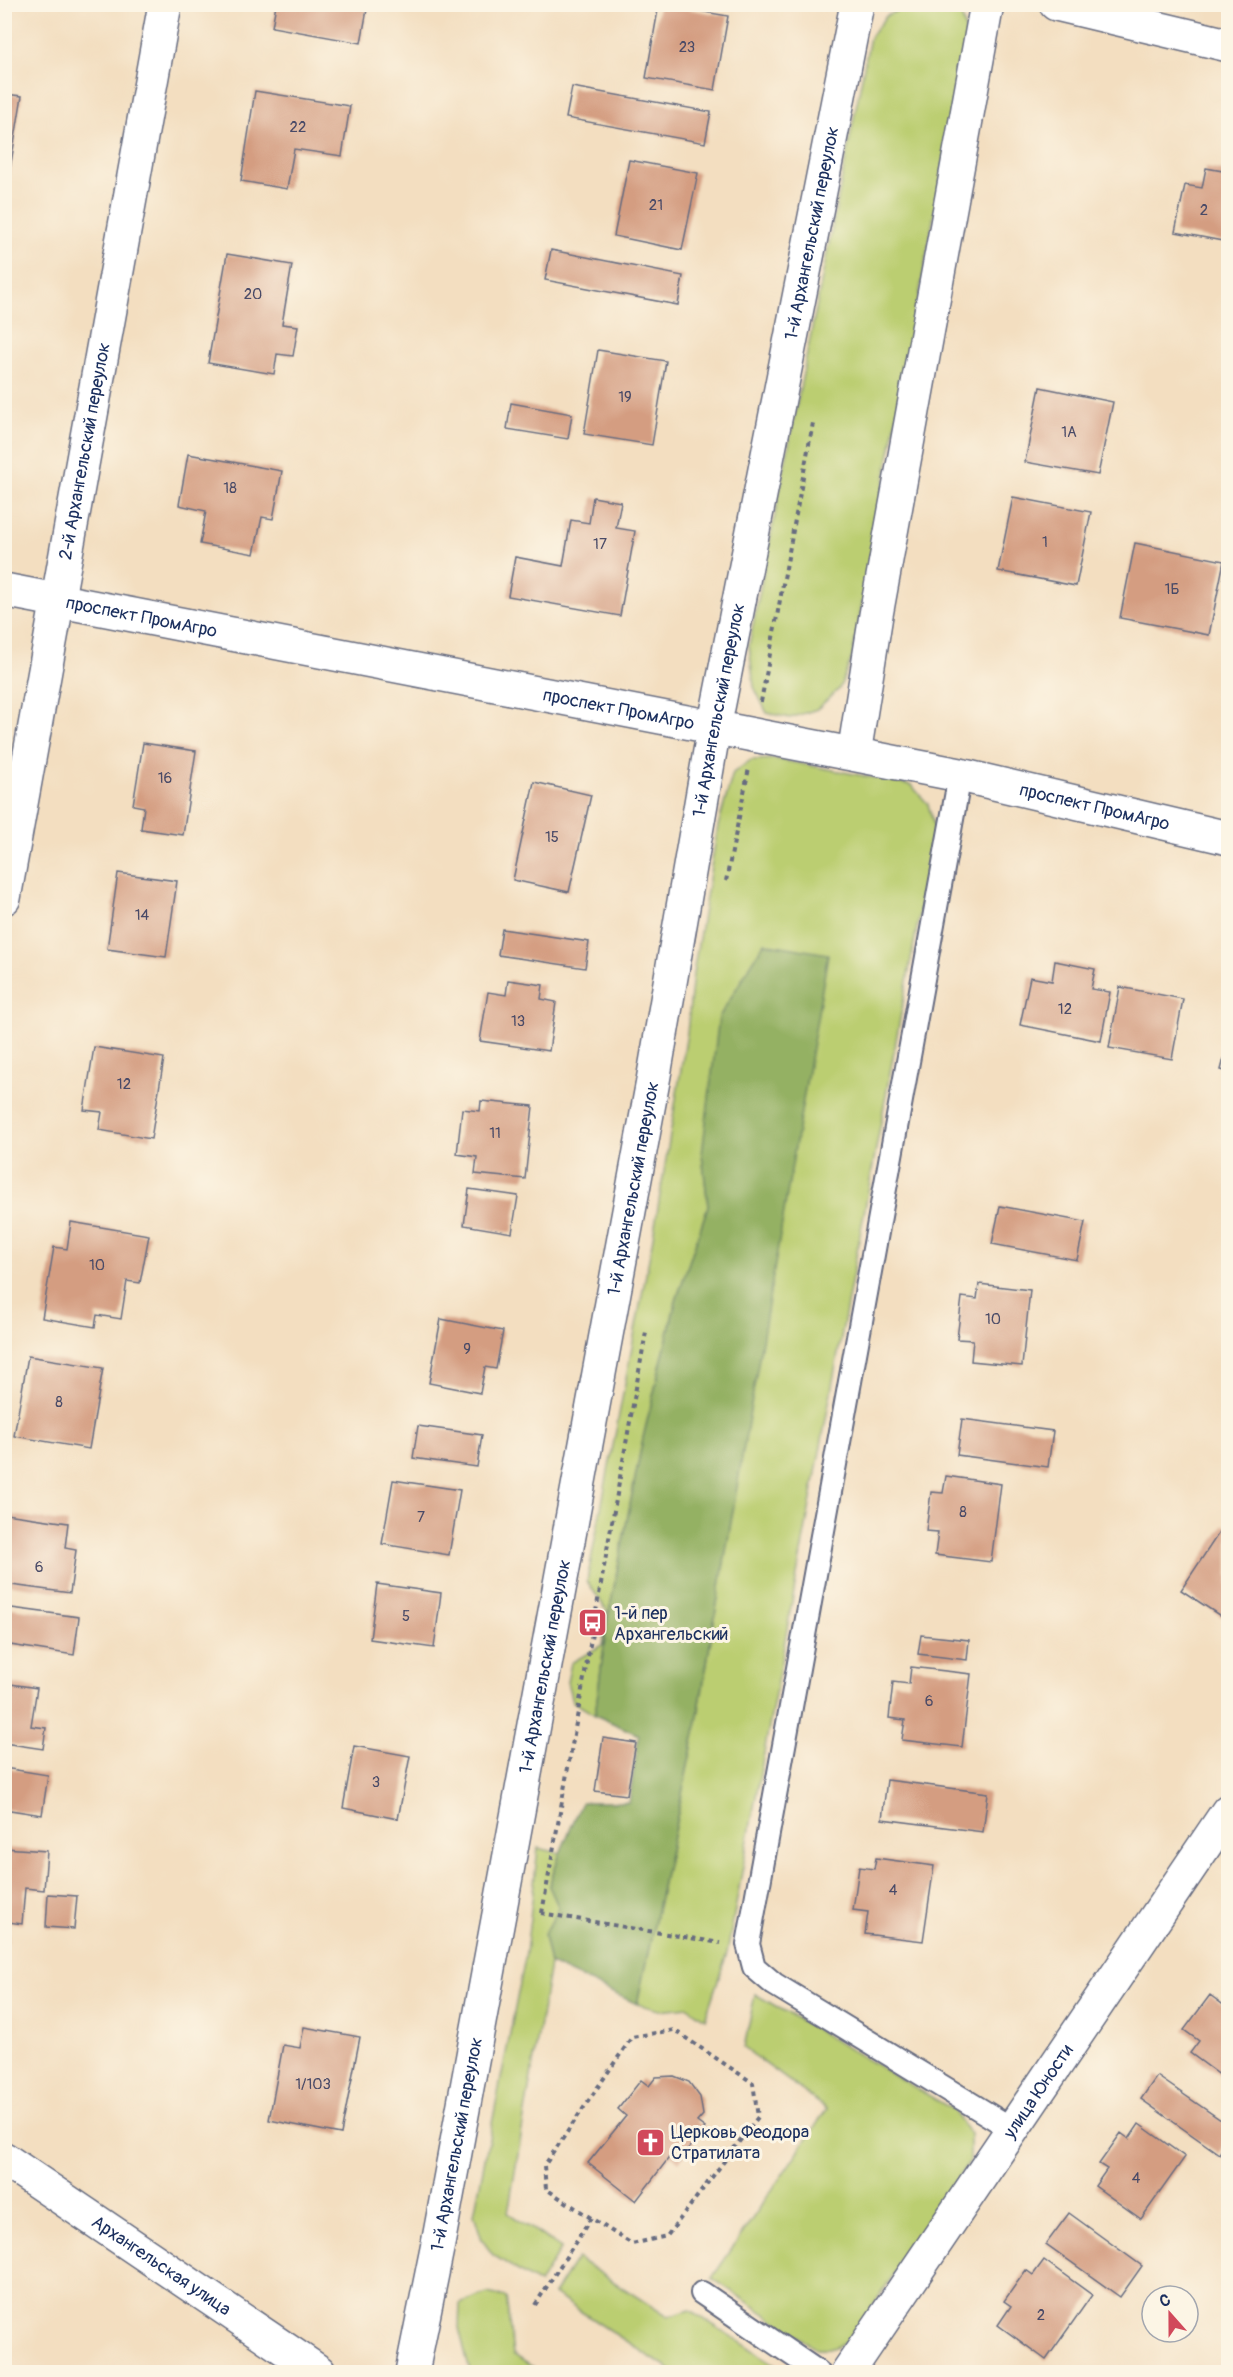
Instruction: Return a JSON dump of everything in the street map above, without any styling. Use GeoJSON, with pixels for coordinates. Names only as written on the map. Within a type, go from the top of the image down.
{"type":"FeatureCollection","features":[{"type":"Feature","properties":{"kind":"street","name":"2-й Архангельский переулок"},"geometry":{"type":"LineString","coordinates":[[4,898],[165,4]]}},
{"type":"Feature","properties":{"kind":"street","name":"1-й Архангельский переулок"},"geometry":{"type":"LineString","coordinates":[[412,2373],[439,2239],[653,1081],[714,728],[857,4]]}},
{"type":"Feature","properties":{"kind":"street"},"geometry":{"type":"LineString","coordinates":[[854,754],[876,615],[987,4]]}},
{"type":"Feature","properties":{"kind":"street"},"geometry":{"type":"LineString","coordinates":[[1056,4],[1228,45]]}},
{"type":"Feature","properties":{"kind":"street","name":"проспект ПромАгро"},"geometry":{"type":"LineString","coordinates":[[4,590],[960,775],[1228,838]]}},
{"type":"Feature","properties":{"kind":"street","name":"улица Юности"},"geometry":{"type":"LineString","coordinates":[[848,2373],[1228,1811]]}},
{"type":"Feature","properties":{"kind":"street","name":"Архангельская улица"},"geometry":{"type":"LineString","coordinates":[[4,2159],[319,2373]]}},
{"type":"Feature","properties":{"kind":"lane"},"geometry":{"type":"LineString","coordinates":[[960,775],[748,1944],[754,1967],[774,1984],[1012,2129]]}},
{"type":"Feature","properties":{"kind":"lane"},"geometry":{"type":"LineString","coordinates":[[702,2293],[818,2373]]}},
{"type":"Feature","properties":{"kind":"path"},"geometry":{"type":"LineString","coordinates":[[726,883],[815,411]]}},
{"type":"Feature","properties":{"kind":"path"},"geometry":{"type":"LineString","coordinates":[[542,1913],[647,1324]]}},
{"type":"Feature","properties":{"kind":"path"},"geometry":{"type":"LineString","coordinates":[[500,1907],[714,1943],[748,1944]]}},
{"type":"Feature","properties":{"kind":"path"},"geometry":{"type":"LineString","coordinates":[[674,2030],[753,2083],[758,2117],[667,2236],[632,2244],[591,2218],[546,2189],[544,2166],[632,2037],[674,2030]]}},
{"type":"Feature","properties":{"kind":"path"},"geometry":{"type":"LineString","coordinates":[[535,2305],[591,2218]]}},
{"type":"Feature","properties":{"kind":"green space"},"geometry":{"type":"Polygon","coordinates":[[[909,5],[954,5],[960,10],[967,37],[852,658],[839,689],[817,709],[790,718],[767,713],[754,687],[749,645],[870,37],[886,16],[909,5]]]}},
{"type":"Feature","properties":{"kind":"green space"},"geometry":{"type":"Polygon","coordinates":[[[776,759],[911,785],[928,804],[935,830],[727,1953],[705,2019],[688,2007],[659,2010],[637,2004],[695,1733],[827,954],[702,1154],[708,1206],[676,1301],[643,1438],[607,1623],[595,1715],[572,1701],[567,1682],[571,1663],[602,1645],[607,1611],[587,1581],[652,1243],[718,826],[733,773],[751,760],[776,759]]]}},
{"type":"Feature","properties":{"kind":"green space"},"geometry":{"type":"Polygon","coordinates":[[[764,943],[828,954],[695,1733],[637,2004],[550,1964],[544,1935],[559,1908],[549,1886],[560,1853],[582,1802],[629,1802],[639,1735],[595,1715],[607,1623],[643,1438],[676,1301],[708,1206],[702,1154],[719,1017],[764,943]]]}},
{"type":"Feature","properties":{"kind":"green space"},"geometry":{"type":"Polygon","coordinates":[[[538,1848],[560,1853],[549,1886],[559,1908],[544,1935],[550,1964],[508,2213],[561,2248],[539,2284],[493,2255],[482,2240],[474,2214],[526,1953],[538,1848]]]}},
{"type":"Feature","properties":{"kind":"green space"},"geometry":{"type":"Polygon","coordinates":[[[755,1994],[952,2109],[970,2134],[970,2160],[852,2337],[835,2348],[816,2348],[712,2278],[827,2109],[744,2048],[755,1994]]]}},
{"type":"Feature","properties":{"kind":"green space"},"geometry":{"type":"Polygon","coordinates":[[[577,2258],[668,2317],[690,2310],[787,2372],[673,2372],[554,2294],[577,2258]]]}},
{"type":"Feature","properties":{"kind":"green space"},"geometry":{"type":"Polygon","coordinates":[[[487,2293],[506,2297],[513,2354],[540,2372],[470,2372],[459,2328],[460,2304],[487,2293]]]}},
{"type":"Feature","properties":{"kind":"building"},"geometry":{"type":"Polygon","coordinates":[[[276,4],[368,4],[361,43],[272,27],[276,4]]]}},
{"type":"Feature","properties":{"kind":"building"},"geometry":{"type":"Polygon","coordinates":[[[659,4],[728,16],[715,90],[646,78],[659,4]]]}},
{"type":"Feature","properties":{"kind":"building"},"geometry":{"type":"Polygon","coordinates":[[[572,87],[711,112],[705,143],[566,118],[572,87]]]}},
{"type":"Feature","properties":{"kind":"building"},"geometry":{"type":"Polygon","coordinates":[[[255,91],[350,106],[342,156],[294,149],[287,189],[241,181],[255,91]]]}},
{"type":"Feature","properties":{"kind":"building"},"geometry":{"type":"Polygon","coordinates":[[[4,94],[22,96],[8,181],[4,181],[4,94]]]}},
{"type":"Feature","properties":{"kind":"building"},"geometry":{"type":"Polygon","coordinates":[[[629,160],[698,173],[682,250],[614,236],[629,160]]]}},
{"type":"Feature","properties":{"kind":"building"},"geometry":{"type":"Polygon","coordinates":[[[1206,168],[1228,172],[1228,242],[1175,232],[1185,185],[1202,188],[1206,168]]]}},
{"type":"Feature","properties":{"kind":"building"},"geometry":{"type":"Polygon","coordinates":[[[551,250],[683,276],[678,305],[545,280],[551,250]]]}},
{"type":"Feature","properties":{"kind":"building"},"geometry":{"type":"Polygon","coordinates":[[[227,254],[292,265],[282,324],[298,326],[293,356],[277,354],[274,374],[208,363],[227,254]]]}},
{"type":"Feature","properties":{"kind":"building"},"geometry":{"type":"Polygon","coordinates":[[[598,350],[666,361],[652,445],[584,434],[598,350]]]}},
{"type":"Feature","properties":{"kind":"building"},"geometry":{"type":"Polygon","coordinates":[[[1040,387],[1113,402],[1098,475],[1025,462],[1040,387]]]}},
{"type":"Feature","properties":{"kind":"building"},"geometry":{"type":"Polygon","coordinates":[[[511,403],[572,414],[568,439],[507,429],[511,403]]]}},
{"type":"Feature","properties":{"kind":"building"},"geometry":{"type":"Polygon","coordinates":[[[188,454],[282,471],[273,519],[262,517],[254,554],[200,544],[206,511],[179,505],[188,454]]]}},
{"type":"Feature","properties":{"kind":"building"},"geometry":{"type":"Polygon","coordinates":[[[593,497],[621,502],[616,528],[635,531],[620,616],[508,596],[515,557],[563,566],[571,520],[589,523],[593,497]]]}},
{"type":"Feature","properties":{"kind":"building"},"geometry":{"type":"Polygon","coordinates":[[[1013,497],[1091,512],[1076,586],[998,571],[1013,497]]]}},
{"type":"Feature","properties":{"kind":"building"},"geometry":{"type":"Polygon","coordinates":[[[1135,543],[1224,561],[1209,635],[1120,618],[1135,543]]]}},
{"type":"Feature","properties":{"kind":"building"},"geometry":{"type":"Polygon","coordinates":[[[143,743],[196,751],[183,835],[141,829],[144,807],[133,805],[143,743]]]}},
{"type":"Feature","properties":{"kind":"building"},"geometry":{"type":"Polygon","coordinates":[[[534,782],[591,795],[569,892],[513,880],[534,782]]]}},
{"type":"Feature","properties":{"kind":"building"},"geometry":{"type":"Polygon","coordinates":[[[118,873],[177,881],[166,957],[107,949],[118,873]]]}},
{"type":"Feature","properties":{"kind":"building"},"geometry":{"type":"Polygon","coordinates":[[[502,929],[589,942],[585,968],[498,955],[502,929]]]}},
{"type":"Feature","properties":{"kind":"building"},"geometry":{"type":"Polygon","coordinates":[[[1055,961],[1095,969],[1091,989],[1110,992],[1101,1041],[1020,1025],[1030,977],[1052,981],[1055,961]]]}},
{"type":"Feature","properties":{"kind":"building"},"geometry":{"type":"Polygon","coordinates":[[[508,980],[543,985],[541,999],[556,1002],[549,1051],[480,1041],[488,992],[506,995],[508,980]]]}},
{"type":"Feature","properties":{"kind":"building"},"geometry":{"type":"Polygon","coordinates":[[[1120,987],[1183,999],[1172,1059],[1109,1048],[1120,987]]]}},
{"type":"Feature","properties":{"kind":"building"},"geometry":{"type":"Polygon","coordinates":[[[1228,1043],[1228,1072],[1221,1070],[1228,1043]]]}},
{"type":"Feature","properties":{"kind":"building"},"geometry":{"type":"Polygon","coordinates":[[[94,1047],[164,1058],[151,1139],[99,1130],[102,1112],[84,1110],[94,1047]]]}},
{"type":"Feature","properties":{"kind":"building"},"geometry":{"type":"Polygon","coordinates":[[[481,1101],[533,1106],[525,1179],[475,1174],[477,1157],[457,1154],[462,1109],[480,1111],[481,1101]]]}},
{"type":"Feature","properties":{"kind":"building"},"geometry":{"type":"Polygon","coordinates":[[[469,1189],[518,1196],[512,1233],[464,1225],[469,1189]]]}},
{"type":"Feature","properties":{"kind":"building"},"geometry":{"type":"Polygon","coordinates":[[[1000,1206],[1085,1222],[1077,1260],[992,1244],[1000,1206]]]}},
{"type":"Feature","properties":{"kind":"building"},"geometry":{"type":"Polygon","coordinates":[[[71,1222],[149,1235],[140,1283],[127,1281],[121,1319],[97,1315],[95,1327],[42,1318],[54,1247],[67,1249],[71,1222]]]}},
{"type":"Feature","properties":{"kind":"building"},"geometry":{"type":"Polygon","coordinates":[[[979,1284],[1030,1290],[1022,1366],[971,1361],[973,1340],[957,1339],[962,1297],[977,1299],[979,1284]]]}},
{"type":"Feature","properties":{"kind":"building"},"geometry":{"type":"Polygon","coordinates":[[[441,1319],[503,1331],[496,1369],[485,1367],[480,1393],[429,1383],[441,1319]]]}},
{"type":"Feature","properties":{"kind":"building"},"geometry":{"type":"Polygon","coordinates":[[[28,1356],[103,1368],[89,1449],[14,1436],[28,1356]]]}},
{"type":"Feature","properties":{"kind":"building"},"geometry":{"type":"Polygon","coordinates":[[[962,1419],[1053,1431],[1048,1467],[957,1455],[962,1419]]]}},
{"type":"Feature","properties":{"kind":"building"},"geometry":{"type":"Polygon","coordinates":[[[418,1426],[482,1435],[477,1467],[413,1458],[418,1426]]]}},
{"type":"Feature","properties":{"kind":"building"},"geometry":{"type":"Polygon","coordinates":[[[946,1476],[1001,1484],[991,1562],[935,1555],[938,1532],[926,1531],[931,1492],[943,1493],[946,1476]]]}},
{"type":"Feature","properties":{"kind":"building"},"geometry":{"type":"Polygon","coordinates":[[[393,1480],[460,1490],[449,1555],[382,1544],[393,1480]]]}},
{"type":"Feature","properties":{"kind":"building"},"geometry":{"type":"Polygon","coordinates":[[[6,1514],[68,1523],[65,1548],[76,1550],[70,1593],[4,1584],[6,1514]]]}},
{"type":"Feature","properties":{"kind":"building"},"geometry":{"type":"Polygon","coordinates":[[[1224,1525],[1228,1528],[1228,1621],[1181,1590],[1224,1525]]]}},
{"type":"Feature","properties":{"kind":"building"},"geometry":{"type":"Polygon","coordinates":[[[377,1584],[441,1593],[434,1648],[370,1639],[377,1584]]]}},
{"type":"Feature","properties":{"kind":"building"},"geometry":{"type":"Polygon","coordinates":[[[4,1607],[79,1617],[74,1655],[4,1644],[4,1607]]]}},
{"type":"Feature","properties":{"kind":"building"},"geometry":{"type":"Polygon","coordinates":[[[921,1635],[969,1640],[967,1660],[918,1654],[921,1635]]]}},
{"type":"Feature","properties":{"kind":"building"},"geometry":{"type":"Polygon","coordinates":[[[911,1667],[971,1674],[962,1747],[902,1740],[905,1720],[889,1718],[893,1682],[909,1684],[911,1667]]]}},
{"type":"Feature","properties":{"kind":"building"},"geometry":{"type":"Polygon","coordinates":[[[4,1683],[37,1688],[31,1726],[46,1728],[43,1749],[4,1743],[4,1683]]]}},
{"type":"Feature","properties":{"kind":"building"},"geometry":{"type":"Polygon","coordinates":[[[603,1738],[636,1743],[627,1795],[595,1791],[603,1738]]]}},
{"type":"Feature","properties":{"kind":"building"},"geometry":{"type":"Polygon","coordinates":[[[354,1746],[410,1756],[398,1819],[343,1808],[354,1746]]]}},
{"type":"Feature","properties":{"kind":"building"},"geometry":{"type":"Polygon","coordinates":[[[4,1768],[48,1775],[42,1815],[4,1809],[4,1768]]]}},
{"type":"Feature","properties":{"kind":"building"},"geometry":{"type":"Polygon","coordinates":[[[887,1780],[988,1793],[983,1832],[882,1819],[887,1780]]]}},
{"type":"Feature","properties":{"kind":"building"},"geometry":{"type":"Polygon","coordinates":[[[4,1848],[47,1851],[44,1890],[25,1888],[22,1924],[9,1922],[8,1942],[4,1942],[4,1848]]]}},
{"type":"Feature","properties":{"kind":"building"},"geometry":{"type":"Polygon","coordinates":[[[876,1858],[934,1866],[923,1941],[865,1934],[868,1912],[853,1910],[859,1867],[874,1869],[876,1858]]]}},
{"type":"Feature","properties":{"kind":"building"},"geometry":{"type":"Polygon","coordinates":[[[48,1894],[77,1896],[74,1929],[46,1927],[48,1894]]]}},
{"type":"Feature","properties":{"kind":"building"},"geometry":{"type":"Polygon","coordinates":[[[1210,1995],[1225,2006],[1228,2000],[1228,2081],[1190,2053],[1199,2041],[1184,2030],[1210,1995]]]}},
{"type":"Feature","properties":{"kind":"building"},"geometry":{"type":"Polygon","coordinates":[[[304,2027],[360,2037],[341,2134],[269,2120],[283,2045],[300,2048],[304,2027]]]}},
{"type":"Feature","properties":{"kind":"building","name":"Церковь Феодора Стратилата"},"geometry":{"type":"Polygon","coordinates":[[[674,2076],[689,2082],[700,2097],[703,2115],[697,2122],[705,2128],[679,2162],[671,2155],[636,2201],[588,2163],[626,2116],[618,2109],[641,2080],[649,2086],[656,2077],[674,2076]]]}},
{"type":"Feature","properties":{"kind":"building"},"geometry":{"type":"Polygon","coordinates":[[[1157,2076],[1228,2125],[1228,2140],[1219,2154],[1141,2099],[1157,2076]]]}},
{"type":"Feature","properties":{"kind":"building"},"geometry":{"type":"Polygon","coordinates":[[[1139,2124],[1185,2157],[1141,2219],[1095,2186],[1107,2169],[1099,2164],[1121,2133],[1129,2139],[1139,2124]]]}},
{"type":"Feature","properties":{"kind":"building"},"geometry":{"type":"Polygon","coordinates":[[[1069,2213],[1142,2266],[1120,2297],[1046,2244],[1069,2213]]]}},
{"type":"Feature","properties":{"kind":"building"},"geometry":{"type":"Polygon","coordinates":[[[1044,2260],[1092,2295],[1046,2360],[998,2325],[1011,2306],[1004,2301],[1026,2270],[1033,2275],[1044,2260]]]}},
{"type":"Feature","properties":{"kind":"place","name":"1-й пер Архангельский"},"geometry":{"type":"Point","coordinates":[593,1623]}},
{"type":"Feature","properties":{"kind":"place","name":"Церковь Феодора Стратилата"},"geometry":{"type":"Point","coordinates":[650,2142]}}]}
